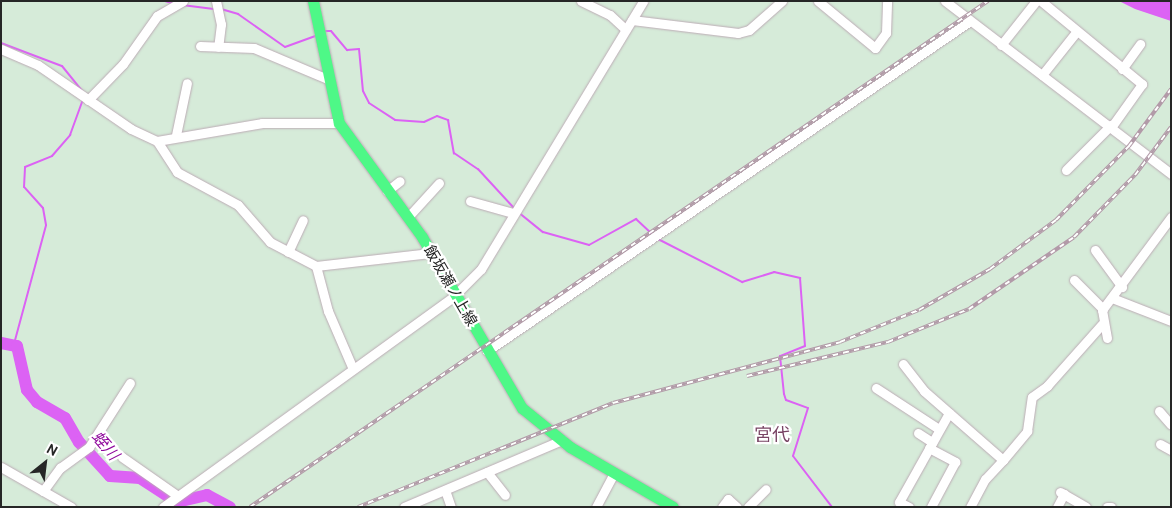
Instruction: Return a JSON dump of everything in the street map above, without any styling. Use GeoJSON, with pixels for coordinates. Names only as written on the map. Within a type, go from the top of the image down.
{"type":"FeatureCollection","features":[{"type":"Feature","properties":{"kind":"main road","name":"飯坂瀬ノ上線"},"geometry":{"type":"LineString","coordinates":[[313,1],[339,123],[387,191],[408,217],[522,408],[562,440],[673,507]]}},
{"type":"Feature","properties":{"kind":"street"},"geometry":{"type":"LineString","coordinates":[[84,98],[118,71],[157,16],[183,1]]}},
{"type":"Feature","properties":{"kind":"street"},"geometry":{"type":"LineString","coordinates":[[216,1],[221,24],[218,47]]}},
{"type":"Feature","properties":{"kind":"street"},"geometry":{"type":"LineString","coordinates":[[581,1],[610,15],[625,29]]}},
{"type":"Feature","properties":{"kind":"street"},"geometry":{"type":"LineString","coordinates":[[122,458],[171,501],[454,296],[481,269],[513,213],[643,1]]}},
{"type":"Feature","properties":{"kind":"street"},"geometry":{"type":"LineString","coordinates":[[632,20],[738,33],[749,30],[782,1]]}},
{"type":"Feature","properties":{"kind":"street"},"geometry":{"type":"LineString","coordinates":[[818,1],[875,48],[886,32],[887,1]]}},
{"type":"Feature","properties":{"kind":"street"},"geometry":{"type":"LineString","coordinates":[[1001,45],[1036,1]]}},
{"type":"Feature","properties":{"kind":"street"},"geometry":{"type":"LineString","coordinates":[[1041,1],[1142,84],[1111,126],[1066,170]]}},
{"type":"Feature","properties":{"kind":"street"},"geometry":{"type":"LineString","coordinates":[[949,2],[970,21],[1111,126],[1171,174]]}},
{"type":"Feature","properties":{"kind":"street"},"geometry":{"type":"LineString","coordinates":[[487,351],[970,21]]}},
{"type":"Feature","properties":{"kind":"street"},"geometry":{"type":"LineString","coordinates":[[1042,75],[1077,31]]}},
{"type":"Feature","properties":{"kind":"street"},"geometry":{"type":"LineString","coordinates":[[1122,69],[1140,44]]}},
{"type":"Feature","properties":{"kind":"street"},"geometry":{"type":"LineString","coordinates":[[200,46],[254,48],[330,80]]}},
{"type":"Feature","properties":{"kind":"street"},"geometry":{"type":"LineString","coordinates":[[1,49],[38,65],[84,98],[158,140],[177,172],[238,205],[266,238],[316,266],[430,253]]}},
{"type":"Feature","properties":{"kind":"street"},"geometry":{"type":"LineString","coordinates":[[176,135],[187,83]]}},
{"type":"Feature","properties":{"kind":"street"},"geometry":{"type":"LineString","coordinates":[[158,140],[176,135],[262,123],[339,123]]}},
{"type":"Feature","properties":{"kind":"street"},"geometry":{"type":"LineString","coordinates":[[387,191],[400,181]]}},
{"type":"Feature","properties":{"kind":"street"},"geometry":{"type":"LineString","coordinates":[[408,217],[438,182]]}},
{"type":"Feature","properties":{"kind":"street"},"geometry":{"type":"LineString","coordinates":[[470,201],[513,213]]}},
{"type":"Feature","properties":{"kind":"street"},"geometry":{"type":"LineString","coordinates":[[1107,338],[1102,324],[1103,309],[1122,287],[1171,217]]}},
{"type":"Feature","properties":{"kind":"street"},"geometry":{"type":"LineString","coordinates":[[288,252],[303,220]]}},
{"type":"Feature","properties":{"kind":"street"},"geometry":{"type":"LineString","coordinates":[[1095,250],[1122,287]]}},
{"type":"Feature","properties":{"kind":"street"},"geometry":{"type":"LineString","coordinates":[[316,266],[328,311],[353,369]]}},
{"type":"Feature","properties":{"kind":"street"},"geometry":{"type":"LineString","coordinates":[[1074,280],[1103,309]]}},
{"type":"Feature","properties":{"kind":"street"},"geometry":{"type":"LineString","coordinates":[[1112,298],[1171,320]]}},
{"type":"Feature","properties":{"kind":"street"},"geometry":{"type":"LineString","coordinates":[[970,507],[985,479],[1027,431],[1032,397],[1047,386],[1102,324]]}},
{"type":"Feature","properties":{"kind":"street"},"geometry":{"type":"LineString","coordinates":[[903,364],[949,413],[1003,460]]}},
{"type":"Feature","properties":{"kind":"street"},"geometry":{"type":"LineString","coordinates":[[43,491],[60,468],[86,450],[130,383]]}},
{"type":"Feature","properties":{"kind":"street"},"geometry":{"type":"LineString","coordinates":[[876,388],[939,429]]}},
{"type":"Feature","properties":{"kind":"street"},"geometry":{"type":"LineString","coordinates":[[1160,412],[1171,424]]}},
{"type":"Feature","properties":{"kind":"street"},"geometry":{"type":"LineString","coordinates":[[909,507],[899,502],[949,413]]}},
{"type":"Feature","properties":{"kind":"street"},"geometry":{"type":"LineString","coordinates":[[918,434],[955,462],[931,507]]}},
{"type":"Feature","properties":{"kind":"street"},"geometry":{"type":"LineString","coordinates":[[404,507],[562,440]]}},
{"type":"Feature","properties":{"kind":"street"},"geometry":{"type":"LineString","coordinates":[[1160,444],[1171,450]]}},
{"type":"Feature","properties":{"kind":"street"},"geometry":{"type":"LineString","coordinates":[[1,467],[71,507]]}},
{"type":"Feature","properties":{"kind":"street"},"geometry":{"type":"LineString","coordinates":[[487,472],[505,495]]}},
{"type":"Feature","properties":{"kind":"street"},"geometry":{"type":"LineString","coordinates":[[596,507],[614,473]]}},
{"type":"Feature","properties":{"kind":"street"},"geometry":{"type":"LineString","coordinates":[[748,507],[766,489]]}},
{"type":"Feature","properties":{"kind":"street"},"geometry":{"type":"LineString","coordinates":[[445,490],[451,507]]}},
{"type":"Feature","properties":{"kind":"street"},"geometry":{"type":"LineString","coordinates":[[1057,507],[1062,493],[1086,507]]}},
{"type":"Feature","properties":{"kind":"street"},"geometry":{"type":"LineString","coordinates":[[722,507],[728,499],[737,507]]}},
{"type":"Feature","properties":{"kind":"shaded area"},"geometry":{"type":"Polygon","coordinates":[[[1119,1],[1171,1],[1171,21],[1135,9],[1119,1]]]}},
{"type":"Feature","properties":{"kind":"waterway"},"geometry":{"type":"LineString","coordinates":[[165,1],[172,3]]}},
{"type":"Feature","properties":{"kind":"waterway"},"geometry":{"type":"LineString","coordinates":[[182,5],[214,9]]}},
{"type":"Feature","properties":{"kind":"waterway"},"geometry":{"type":"LineString","coordinates":[[221,9],[238,14],[285,47],[316,36]]}},
{"type":"Feature","properties":{"kind":"waterway"},"geometry":{"type":"LineString","coordinates":[[324,31],[331,31],[347,50],[359,49],[363,91],[369,103],[395,120],[424,122],[437,116],[448,120],[454,153],[478,169],[514,208]]}},
{"type":"Feature","properties":{"kind":"waterway"},"geometry":{"type":"LineString","coordinates":[[1,43],[62,66],[82,91]]}},
{"type":"Feature","properties":{"kind":"waterway"},"geometry":{"type":"LineString","coordinates":[[14,344],[46,225],[43,208],[24,187],[25,167],[52,156],[70,135],[83,100]]}},
{"type":"Feature","properties":{"kind":"waterway"},"geometry":{"type":"LineString","coordinates":[[518,212],[543,232],[589,245],[636,219],[653,235]]}},
{"type":"Feature","properties":{"kind":"waterway"},"geometry":{"type":"LineString","coordinates":[[656,238],[742,282],[774,272],[800,278],[805,346],[780,356],[784,394],[786,400],[808,408],[793,456],[832,507]]}},
{"type":"Feature","properties":{"kind":"waterway","name":"蛭川"},"geometry":{"type":"LineString","coordinates":[[1,343],[17,346],[27,390],[37,402],[65,418],[79,442],[110,476],[140,478],[177,502],[207,495],[230,507]]}},
{"type":"Feature","properties":{"kind":"railway"},"geometry":{"type":"LineString","coordinates":[[250,507],[988,1]]}},
{"type":"Feature","properties":{"kind":"railway"},"geometry":{"type":"LineString","coordinates":[[358,507],[613,403],[840,342],[919,310],[990,269],[1056,220],[1129,146],[1171,89]]}},
{"type":"Feature","properties":{"kind":"railway"},"geometry":{"type":"LineString","coordinates":[[747,376],[888,342],[969,309],[1074,237],[1135,175],[1171,127]]}},
{"type":"Feature","properties":{"kind":"district","name":"宮代"},"geometry":{"type":"Point","coordinates":[772,435]}}]}
